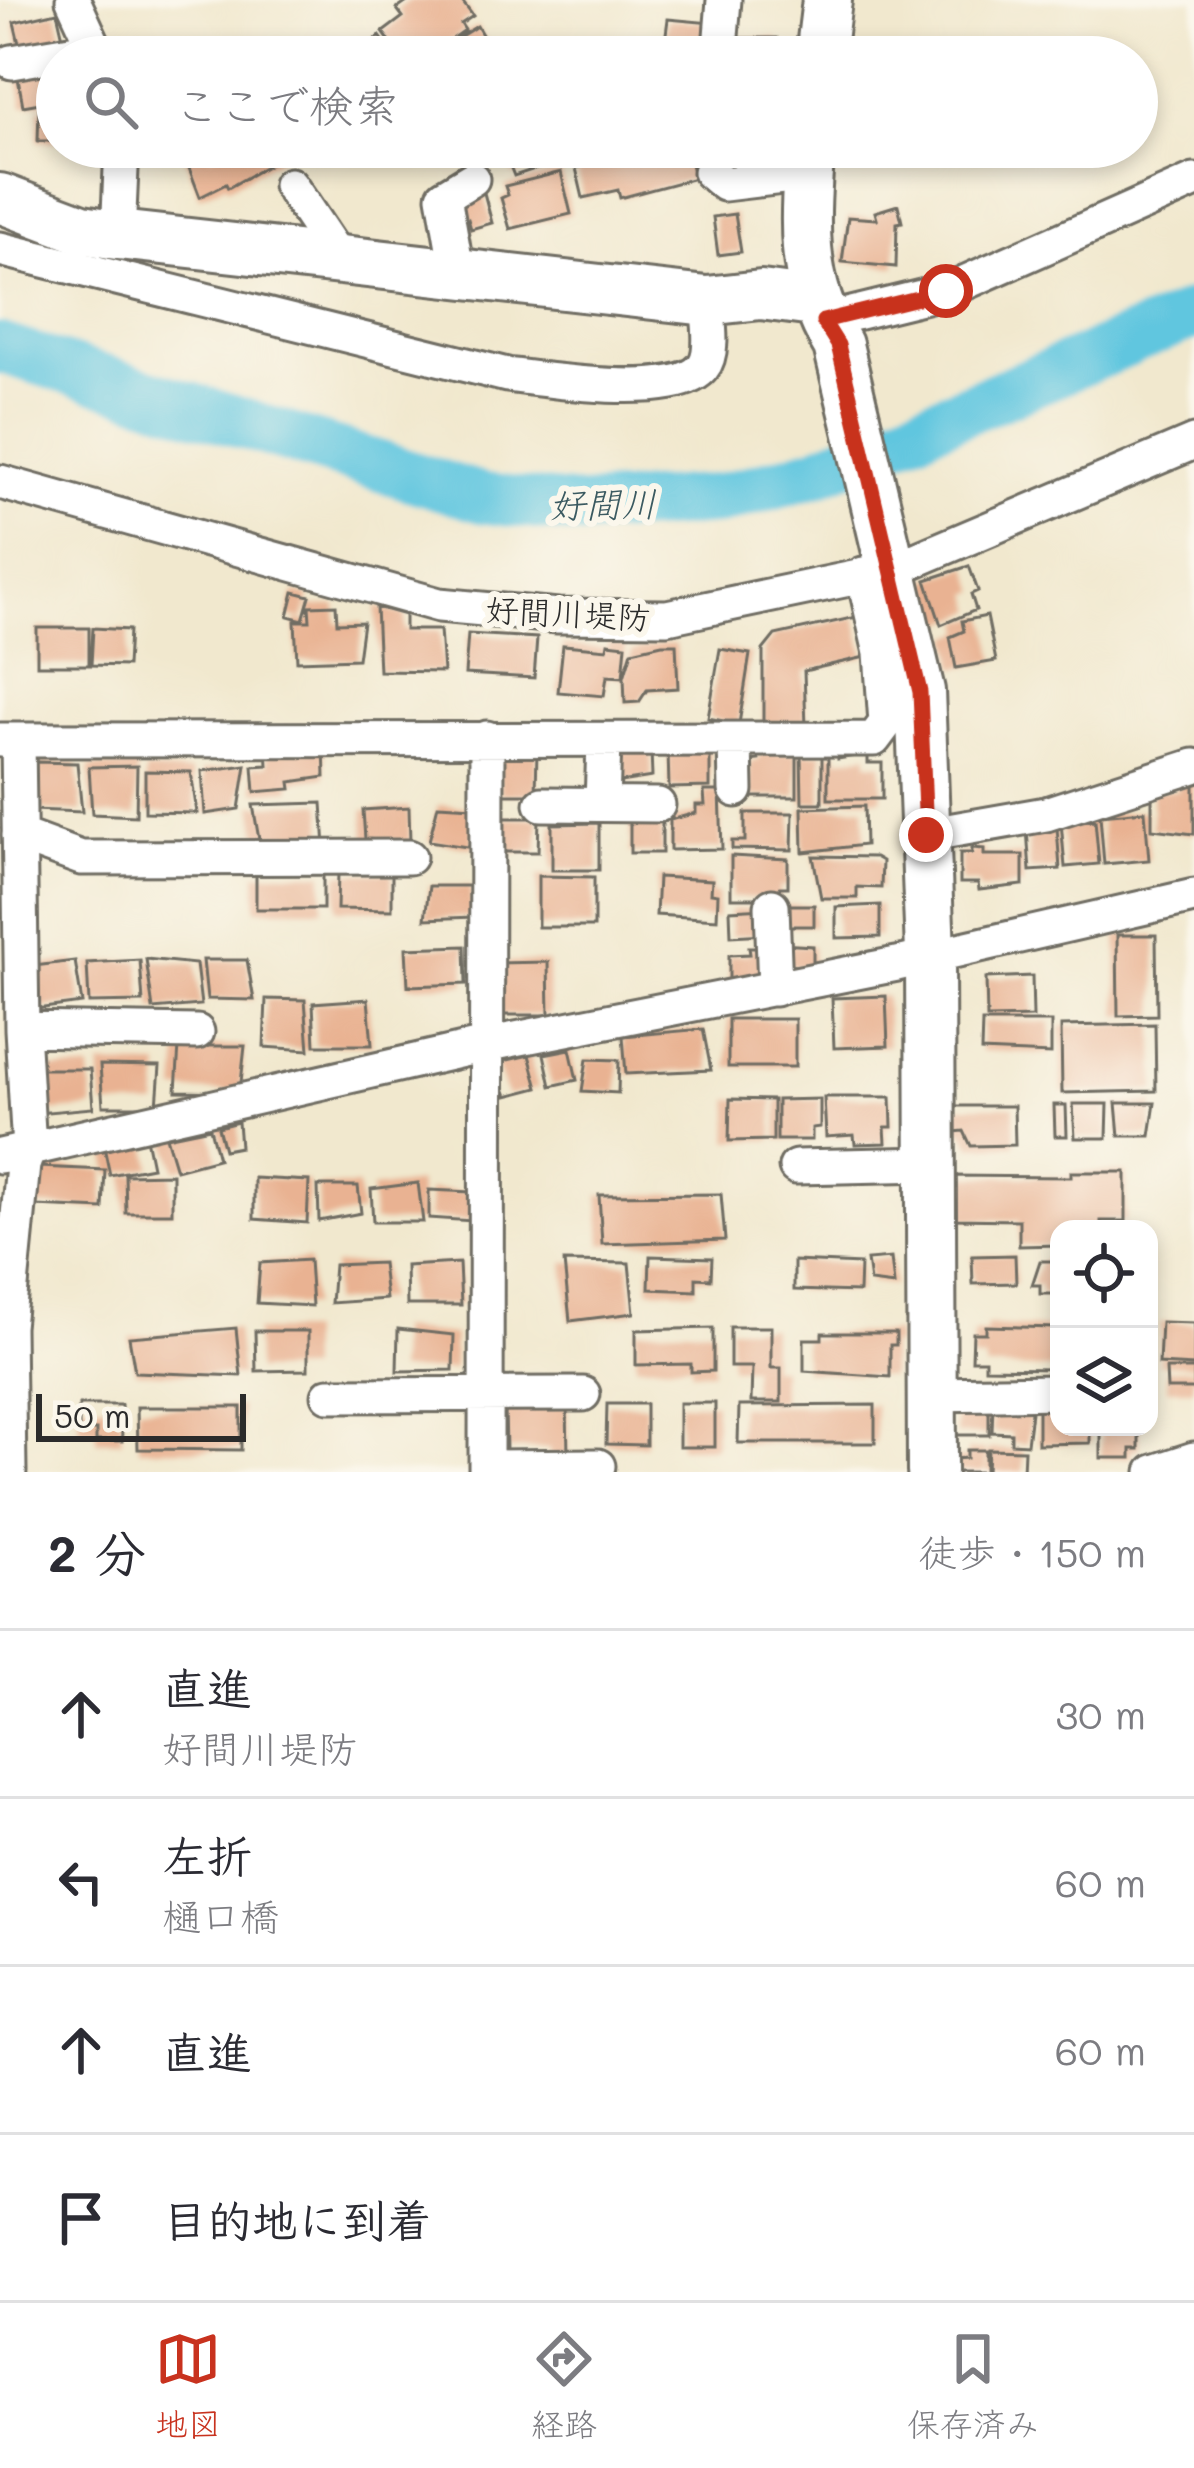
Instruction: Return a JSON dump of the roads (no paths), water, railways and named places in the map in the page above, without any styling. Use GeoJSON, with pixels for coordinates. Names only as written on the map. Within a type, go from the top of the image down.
{"type":"FeatureCollection","features":[{"type":"Feature","properties":{"kind":"street"},"geometry":{"type":"LineString","coordinates":[[73,0],[89,36]]}},
{"type":"Feature","properties":{"kind":"street"},"geometry":{"type":"LineString","coordinates":[[721,36],[724,0]]}},
{"type":"Feature","properties":{"kind":"street"},"geometry":{"type":"LineString","coordinates":[[823,36],[827,0]]}},
{"type":"Feature","properties":{"kind":"street"},"geometry":{"type":"LineString","coordinates":[[12,62],[36,59]]}},
{"type":"Feature","properties":{"kind":"street"},"geometry":{"type":"LineString","coordinates":[[118,235],[121,168]]}},
{"type":"Feature","properties":{"kind":"street"},"geometry":{"type":"LineString","coordinates":[[710,172],[724,184],[781,168]]}},
{"type":"Feature","properties":{"kind":"street"},"geometry":{"type":"LineString","coordinates":[[808,168],[804,229],[877,572],[920,692],[930,953],[932,1472]]}},
{"type":"Feature","properties":{"kind":"street"},"geometry":{"type":"LineString","coordinates":[[458,276],[444,196],[472,179]]}},
{"type":"Feature","properties":{"kind":"street"},"geometry":{"type":"LineString","coordinates":[[0,197],[82,229],[118,235],[707,302],[761,295],[825,323],[946,291],[1194,181]]}},
{"type":"Feature","properties":{"kind":"street"},"geometry":{"type":"LineString","coordinates":[[290,185],[344,264]]}},
{"type":"Feature","properties":{"kind":"street"},"geometry":{"type":"LineString","coordinates":[[0,249],[507,375],[566,382],[640,385],[689,377],[703,369],[709,356],[707,302]]}},
{"type":"Feature","properties":{"kind":"street","name":"好間川堤防"},"geometry":{"type":"LineString","coordinates":[[0,482],[308,577],[555,630],[667,617],[877,572],[1194,442]]}},
{"type":"Feature","properties":{"kind":"street"},"geometry":{"type":"LineString","coordinates":[[9,1472],[3,1327],[22,1165],[15,1152],[22,1029],[19,835],[9,740],[487,738],[604,742],[882,735],[886,723],[877,572]]}},
{"type":"Feature","properties":{"kind":"street"},"geometry":{"type":"LineString","coordinates":[[487,738],[486,1470],[598,1466]]}},
{"type":"Feature","properties":{"kind":"street"},"geometry":{"type":"LineString","coordinates":[[735,740],[736,790]]}},
{"type":"Feature","properties":{"kind":"street"},"geometry":{"type":"LineString","coordinates":[[602,804],[604,742]]}},
{"type":"Feature","properties":{"kind":"street"},"geometry":{"type":"LineString","coordinates":[[926,835],[1046,814],[1194,766]]}},
{"type":"Feature","properties":{"kind":"street"},"geometry":{"type":"LineString","coordinates":[[542,804],[658,805]]}},
{"type":"Feature","properties":{"kind":"street"},"geometry":{"type":"LineString","coordinates":[[19,835],[81,858],[409,857]]}},
{"type":"Feature","properties":{"kind":"street"},"geometry":{"type":"LineString","coordinates":[[15,1152],[485,1046],[775,989],[1194,896]]}},
{"type":"Feature","properties":{"kind":"street"},"geometry":{"type":"LineString","coordinates":[[772,906],[775,989]]}},
{"type":"Feature","properties":{"kind":"street"},"geometry":{"type":"LineString","coordinates":[[22,1029],[196,1032]]}},
{"type":"Feature","properties":{"kind":"street"},"geometry":{"type":"LineString","coordinates":[[796,1167],[931,1164]]}},
{"type":"Feature","properties":{"kind":"street"},"geometry":{"type":"LineString","coordinates":[[932,1394],[1050,1392]]}},
{"type":"Feature","properties":{"kind":"street"},"geometry":{"type":"LineString","coordinates":[[329,1394],[583,1394]]}},
{"type":"Feature","properties":{"kind":"waterway","name":"好間川"},"geometry":{"type":"LineString","coordinates":[[0,348],[482,498],[582,510],[720,499],[818,471],[1194,314]]}}]}
